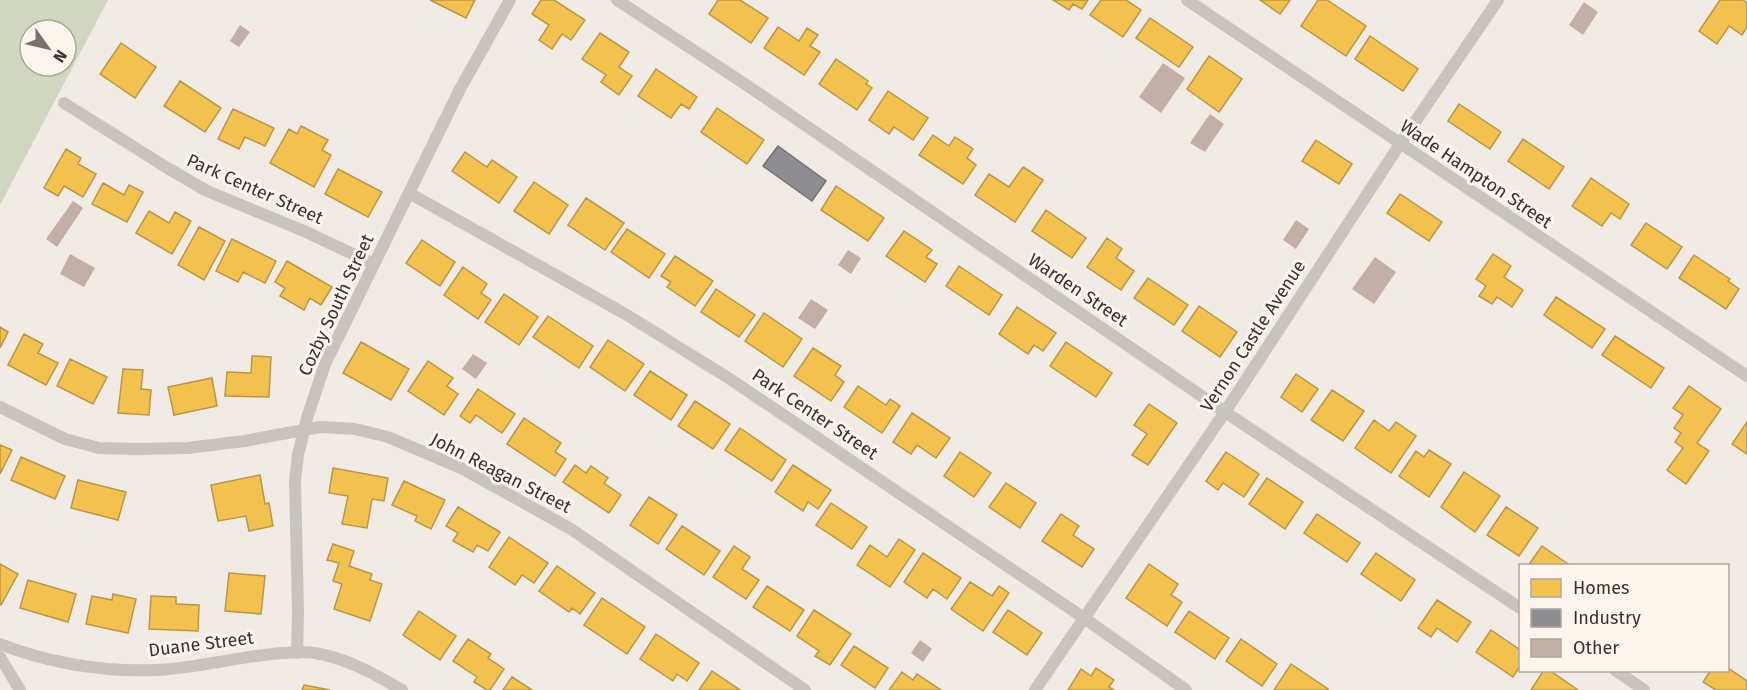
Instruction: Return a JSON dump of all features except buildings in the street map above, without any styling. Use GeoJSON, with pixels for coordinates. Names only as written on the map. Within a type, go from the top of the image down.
{"type":"FeatureCollection","features":[{"type":"Feature","properties":{"kind":"street","name":"Cozby South Street"},"geometry":{"type":"LineString","coordinates":[[297,652],[295,482],[304,430],[325,364],[460,89],[510,0]]}},
{"type":"Feature","properties":{"kind":"street","name":"Warden Street"},"geometry":{"type":"LineString","coordinates":[[617,0],[1519,607]]}},
{"type":"Feature","properties":{"kind":"street","name":"Wade Hampton Street"},"geometry":{"type":"LineString","coordinates":[[1187,0],[1747,376]]}},
{"type":"Feature","properties":{"kind":"street","name":"Vernon Castle Avenue"},"geometry":{"type":"LineString","coordinates":[[1035,690],[1225,411],[1400,144],[1498,0]]}},
{"type":"Feature","properties":{"kind":"street","name":"Park Center Street"},"geometry":{"type":"LineString","coordinates":[[64,103],[207,191],[304,231],[374,264]]}},
{"type":"Feature","properties":{"kind":"street","name":"Park Center Street"},"geometry":{"type":"LineString","coordinates":[[410,193],[627,315],[730,379],[1084,618],[1186,690]]}},
{"type":"Feature","properties":{"kind":"street","name":"John Reagan Street"},"geometry":{"type":"LineString","coordinates":[[0,407],[65,439],[99,448],[188,448],[244,441],[320,427],[354,429],[388,437],[463,469],[571,529],[805,690]]}},
{"type":"Feature","properties":{"kind":"street","name":"Duane Street"},"geometry":{"type":"LineString","coordinates":[[0,644],[60,663],[104,669],[156,670],[212,664],[261,655],[314,653],[346,662],[377,675],[402,690]]}},
{"type":"Feature","properties":{"kind":"street"},"geometry":{"type":"LineString","coordinates":[[0,657],[20,690]]}},
{"type":"Feature","properties":{"kind":"street"},"geometry":{"type":"LineString","coordinates":[[1618,672],[1644,690]]}},
{"type":"Feature","properties":{"kind":"green space"},"geometry":{"type":"Polygon","coordinates":[[[0,0],[108,0],[78,57],[78,18],[18,18],[18,78],[67,78],[0,205],[0,0]]]}}]}
